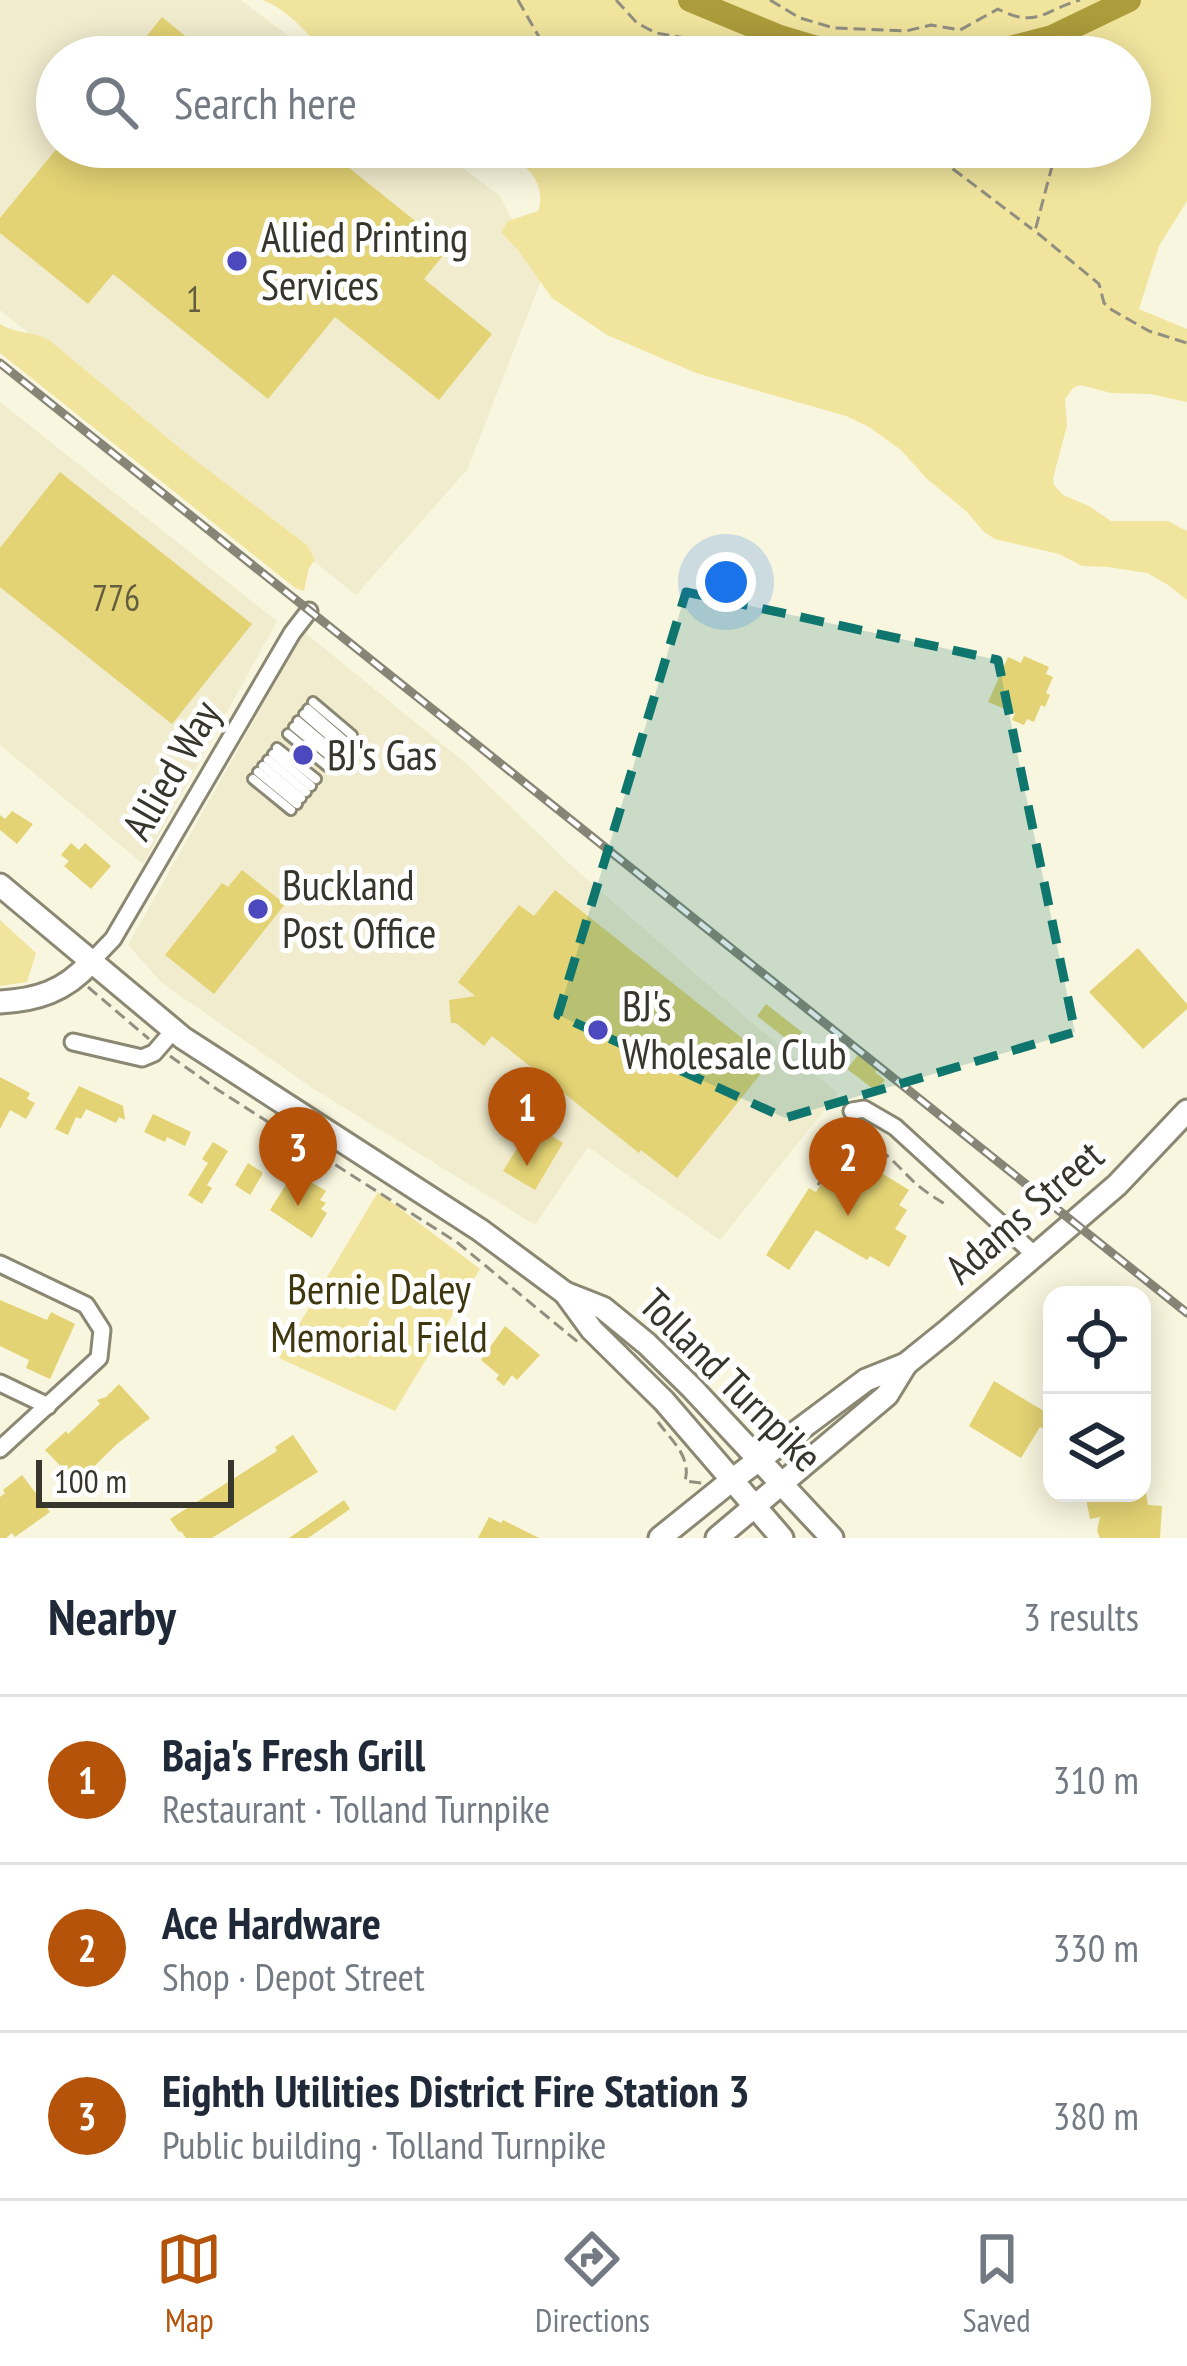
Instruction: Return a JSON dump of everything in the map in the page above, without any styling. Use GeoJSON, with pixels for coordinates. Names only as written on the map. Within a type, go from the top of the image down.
{"type":"FeatureCollection","features":[{"type":"Feature","properties":{"kind":"main road","name":"Tolland Turnpike"},"geometry":{"type":"LineString","coordinates":[[0,885],[90,963],[166,1039],[239,1077],[491,1238],[565,1293],[603,1308],[678,1373],[832,1538]]}},
{"type":"Feature","properties":{"kind":"main road"},"geometry":{"type":"LineString","coordinates":[[0,1002],[44,996],[74,981],[90,963]]}},
{"type":"Feature","properties":{"kind":"main road","name":"Adams Street"},"geometry":{"type":"LineString","coordinates":[[717,1538],[886,1395],[906,1364],[1117,1185],[1187,1111]]}},
{"type":"Feature","properties":{"kind":"main road","name":"Tolland Turnpike"},"geometry":{"type":"LineString","coordinates":[[565,1293],[592,1330],[664,1401],[782,1538]]}},
{"type":"Feature","properties":{"kind":"main road","name":"Adams Street"},"geometry":{"type":"LineString","coordinates":[[660,1538],[866,1380],[906,1364]]}},
{"type":"Feature","properties":{"kind":"street","name":"Allied Way"},"geometry":{"type":"LineString","coordinates":[[90,963],[113,939],[309,611]]}},
{"type":"Feature","properties":{"kind":"street"},"geometry":{"type":"LineString","coordinates":[[73,1042],[139,1059],[150,1056],[166,1039]]}},
{"type":"Feature","properties":{"kind":"street"},"geometry":{"type":"LineString","coordinates":[[852,1111],[864,1109],[895,1127],[1036,1256]]}},
{"type":"Feature","properties":{"kind":"street"},"geometry":{"type":"LineString","coordinates":[[0,1264],[86,1305],[102,1330],[99,1358],[0,1448]]}},
{"type":"Feature","properties":{"kind":"street"},"geometry":{"type":"LineString","coordinates":[[0,1384],[48,1406]]}},
{"type":"Feature","properties":{"kind":"lane"},"geometry":{"type":"LineString","coordinates":[[301,718],[340,750]]}},
{"type":"Feature","properties":{"kind":"lane"},"geometry":{"type":"LineString","coordinates":[[301,718],[340,750]]}},
{"type":"Feature","properties":{"kind":"lane"},"geometry":{"type":"LineString","coordinates":[[301,718],[340,750]]}},
{"type":"Feature","properties":{"kind":"lane"},"geometry":{"type":"LineString","coordinates":[[265,763],[304,795]]}},
{"type":"Feature","properties":{"kind":"lane"},"geometry":{"type":"LineString","coordinates":[[265,763],[304,795]]}},
{"type":"Feature","properties":{"kind":"lane"},"geometry":{"type":"LineString","coordinates":[[265,763],[304,795]]}},
{"type":"Feature","properties":{"kind":"path"},"geometry":{"type":"LineString","coordinates":[[518,0],[538,36]]}},
{"type":"Feature","properties":{"kind":"path"},"geometry":{"type":"LineString","coordinates":[[616,0],[644,28],[674,36]]}},
{"type":"Feature","properties":{"kind":"path"},"geometry":{"type":"LineString","coordinates":[[770,0],[800,18],[833,28],[906,32],[932,26],[961,30],[998,9],[1023,20],[1051,15],[1059,6],[1080,0]]}},
{"type":"Feature","properties":{"kind":"path"},"geometry":{"type":"LineString","coordinates":[[952,168],[1099,284],[1104,303],[1112,310],[1149,332],[1187,343]]}},
{"type":"Feature","properties":{"kind":"path"},"geometry":{"type":"LineString","coordinates":[[1035,231],[1052,168]]}},
{"type":"Feature","properties":{"kind":"path"},"geometry":{"type":"LineString","coordinates":[[98,996],[166,1039],[218,1090],[458,1243],[579,1342]]}},
{"type":"Feature","properties":{"kind":"path"},"geometry":{"type":"LineString","coordinates":[[818,1185],[847,1138],[860,1138],[949,1206]]}},
{"type":"Feature","properties":{"kind":"path"},"geometry":{"type":"LineString","coordinates":[[650,1412],[683,1456],[688,1468],[685,1481]]}},
{"type":"Feature","properties":{"kind":"highlighted area"},"geometry":{"type":"Polygon","coordinates":[[[686,592],[998,660],[1075,1032],[785,1118],[558,1015],[686,592]]]}},
{"type":"Feature","properties":{"kind":"shaded area"},"geometry":{"type":"Polygon","coordinates":[[[0,0],[241,0],[288,36],[36,36],[36,168],[463,168],[500,196],[542,278],[467,470],[356,595],[0,310],[0,0]]]}},
{"type":"Feature","properties":{"kind":"shaded area"},"geometry":{"type":"Polygon","coordinates":[[[0,402],[277,621],[143,864],[0,745],[0,402]]]}},
{"type":"Feature","properties":{"kind":"shaded area"},"geometry":{"type":"Polygon","coordinates":[[[304,632],[463,761],[573,867],[838,1093],[720,1240],[588,1147],[535,1225],[314,1089],[162,983],[128,945],[304,632]]]}},
{"type":"Feature","properties":{"kind":"green space"},"geometry":{"type":"Polygon","coordinates":[[[262,0],[1187,0],[1187,201],[1159,246],[1139,309],[1187,329],[1187,402],[1080,385],[1073,388],[1065,399],[1067,426],[1053,478],[1063,495],[1111,521],[1168,521],[1187,531],[1187,600],[1147,573],[1082,566],[1059,554],[995,539],[901,450],[846,416],[696,373],[607,335],[552,298],[501,232],[508,221],[538,211],[540,191],[526,168],[1151,168],[1151,36],[309,36],[262,0]]]}},
{"type":"Feature","properties":{"kind":"green space"},"geometry":{"type":"Polygon","coordinates":[[[0,324],[49,340],[307,545],[315,560],[304,591],[0,353],[0,324]]]}},
{"type":"Feature","properties":{"kind":"green space"},"geometry":{"type":"Polygon","coordinates":[[[0,920],[36,953],[27,982],[0,986],[0,920]]]}},
{"type":"Feature","properties":{"kind":"green space","name":"Bernie Daley Memorial Field"},"geometry":{"type":"Polygon","coordinates":[[[378,1192],[480,1269],[395,1411],[279,1358],[378,1192]]]}},
{"type":"Feature","properties":{"kind":"building"},"geometry":{"type":"Polygon","coordinates":[[[162,17],[185,36],[147,36],[162,17]]]}},
{"type":"Feature","properties":{"kind":"building","name":"Allied Printing Services"},"geometry":{"type":"Polygon","coordinates":[[[41,168],[349,168],[449,248],[424,279],[492,334],[439,400],[335,317],[268,399],[113,274],[88,304],[0,233],[0,218],[41,168]]]}},
{"type":"Feature","properties":{"kind":"building"},"geometry":{"type":"Polygon","coordinates":[[[60,472],[252,624],[172,724],[0,587],[0,548],[60,472]]]}},
{"type":"Feature","properties":{"kind":"building"},"geometry":{"type":"Polygon","coordinates":[[[1024,656],[1049,667],[1046,674],[1053,677],[1045,707],[1041,705],[1034,722],[1027,719],[1024,725],[1012,720],[1015,713],[988,702],[1008,657],[1021,663],[1024,656]]]}},
{"type":"Feature","properties":{"kind":"building"},"geometry":{"type":"Polygon","coordinates":[[[12,811],[33,824],[17,844],[0,830],[0,815],[5,819],[12,811]]]}},
{"type":"Feature","properties":{"kind":"building"},"geometry":{"type":"Polygon","coordinates":[[[71,843],[79,850],[85,843],[111,866],[91,889],[64,866],[69,861],[61,855],[71,843]]]}},
{"type":"Feature","properties":{"kind":"building"},"geometry":{"type":"Polygon","coordinates":[[[242,870],[285,904],[214,994],[165,955],[222,883],[228,887],[242,870]]]}},
{"type":"Feature","properties":{"kind":"building","name":"BJ's Wholesale Club"},"geometry":{"type":"Polygon","coordinates":[[[555,890],[771,1061],[677,1178],[492,1036],[484,1046],[451,1023],[449,1000],[475,996],[458,982],[519,905],[534,916],[555,890]]]}},
{"type":"Feature","properties":{"kind":"building"},"geometry":{"type":"Polygon","coordinates":[[[1138,948],[1187,1004],[1143,1049],[1089,992],[1138,948]]]}},
{"type":"Feature","properties":{"kind":"building"},"geometry":{"type":"Polygon","coordinates":[[[766,1004],[802,1032],[793,1044],[757,1016],[766,1004]]]}},
{"type":"Feature","properties":{"kind":"building"},"geometry":{"type":"Polygon","coordinates":[[[858,1055],[885,1080],[876,1091],[847,1069],[858,1055]]]}},
{"type":"Feature","properties":{"kind":"building"},"geometry":{"type":"Polygon","coordinates":[[[0,1077],[30,1093],[27,1099],[35,1103],[26,1119],[10,1110],[0,1129],[0,1077]]]}},
{"type":"Feature","properties":{"kind":"building"},"geometry":{"type":"Polygon","coordinates":[[[79,1086],[123,1106],[125,1120],[119,1117],[116,1123],[86,1109],[81,1119],[76,1117],[68,1135],[55,1129],[79,1086]]]}},
{"type":"Feature","properties":{"kind":"building"},"geometry":{"type":"Polygon","coordinates":[[[153,1114],[191,1132],[185,1146],[144,1132],[153,1114]]]}},
{"type":"Feature","properties":{"kind":"building"},"geometry":{"type":"Polygon","coordinates":[[[532,1124],[563,1143],[535,1190],[503,1171],[532,1124]]]}},
{"type":"Feature","properties":{"kind":"building"},"geometry":{"type":"Polygon","coordinates":[[[213,1142],[228,1151],[207,1185],[212,1188],[202,1204],[188,1195],[208,1163],[202,1159],[213,1142]]]}},
{"type":"Feature","properties":{"kind":"building"},"geometry":{"type":"Polygon","coordinates":[[[854,1156],[909,1190],[899,1205],[907,1210],[895,1229],[907,1236],[889,1267],[870,1256],[867,1260],[816,1230],[789,1270],[766,1255],[809,1188],[816,1192],[823,1181],[834,1188],[854,1156]]]}},
{"type":"Feature","properties":{"kind":"building"},"geometry":{"type":"Polygon","coordinates":[[[248,1163],[262,1172],[250,1195],[235,1185],[248,1163]]]}},
{"type":"Feature","properties":{"kind":"building"},"geometry":{"type":"Polygon","coordinates":[[[294,1172],[326,1191],[320,1200],[326,1203],[321,1209],[327,1213],[312,1238],[270,1210],[294,1172]]]}},
{"type":"Feature","properties":{"kind":"building"},"geometry":{"type":"Polygon","coordinates":[[[0,1300],[47,1320],[51,1312],[75,1324],[50,1379],[26,1368],[29,1360],[0,1346],[0,1300]]]}},
{"type":"Feature","properties":{"kind":"building"},"geometry":{"type":"Polygon","coordinates":[[[505,1326],[540,1355],[517,1380],[512,1375],[504,1386],[481,1360],[505,1326]]]}},
{"type":"Feature","properties":{"kind":"building"},"geometry":{"type":"Polygon","coordinates":[[[994,1381],[1043,1411],[1043,1428],[1021,1458],[969,1426],[994,1381]]]}},
{"type":"Feature","properties":{"kind":"building"},"geometry":{"type":"Polygon","coordinates":[[[119,1384],[150,1418],[77,1483],[45,1450],[119,1384]]]}},
{"type":"Feature","properties":{"kind":"building"},"geometry":{"type":"Polygon","coordinates":[[[293,1435],[318,1472],[212,1538],[186,1538],[179,1532],[170,1519],[277,1451],[275,1447],[293,1435]]]}},
{"type":"Feature","properties":{"kind":"building"},"geometry":{"type":"Polygon","coordinates":[[[22,1475],[50,1512],[15,1537],[12,1533],[0,1538],[0,1497],[22,1475]]]}},
{"type":"Feature","properties":{"kind":"building"},"geometry":{"type":"Polygon","coordinates":[[[344,1500],[350,1509],[308,1538],[289,1538],[344,1500]]]}},
{"type":"Feature","properties":{"kind":"building"},"geometry":{"type":"Polygon","coordinates":[[[1087,1502],[1162,1506],[1160,1538],[1100,1538],[1100,1517],[1090,1519],[1087,1502]]]}},
{"type":"Feature","properties":{"kind":"building"},"geometry":{"type":"Polygon","coordinates":[[[489,1517],[503,1520],[539,1538],[478,1538],[489,1517]]]}},
{"type":"Feature","properties":{"kind":"waterway"},"geometry":{"type":"LineString","coordinates":[[690,0],[778,36]]}},
{"type":"Feature","properties":{"kind":"waterway"},"geometry":{"type":"LineString","coordinates":[[1054,36],[1129,0]]}},
{"type":"Feature","properties":{"kind":"railway"},"geometry":{"type":"LineString","coordinates":[[0,363],[1187,1313]]}},
{"type":"Feature","properties":{"kind":"place","name":"Allied Printing Services"},"geometry":{"type":"Point","coordinates":[237,261]}},
{"type":"Feature","properties":{"kind":"place","name":"BJ's Gas"},"geometry":{"type":"Point","coordinates":[303,755]}},
{"type":"Feature","properties":{"kind":"place","name":"Buckland Post Office"},"geometry":{"type":"Point","coordinates":[258,909]}},
{"type":"Feature","properties":{"kind":"place","name":"BJ's Wholesale Club"},"geometry":{"type":"Point","coordinates":[598,1030]}},
{"type":"Feature","properties":{"kind":"place","name":"Baja's Fresh Grill"},"geometry":{"type":"Point","coordinates":[527,1166]}},
{"type":"Feature","properties":{"kind":"place","name":"Eighth Utilities District Fire Station 3"},"geometry":{"type":"Point","coordinates":[298,1206]}},
{"type":"Feature","properties":{"kind":"place","name":"Ace Hardware"},"geometry":{"type":"Point","coordinates":[848,1216]}}]}
